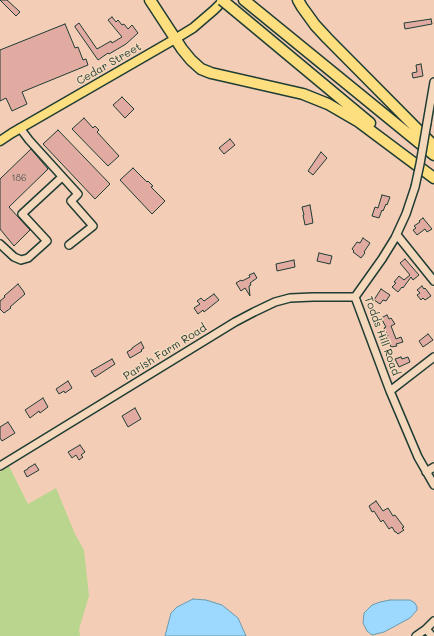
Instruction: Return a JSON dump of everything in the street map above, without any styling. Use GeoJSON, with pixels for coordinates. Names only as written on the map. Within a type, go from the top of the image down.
{"type":"FeatureCollection","features":[{"type":"Feature","properties":{"kind":"highway"},"geometry":{"type":"LineString","coordinates":[[150,0],[175,39],[196,65],[207,71],[303,94],[328,104],[360,122],[434,177]]}},
{"type":"Feature","properties":{"kind":"highway"},"geometry":{"type":"LineString","coordinates":[[223,0],[434,177]]}},
{"type":"Feature","properties":{"kind":"highway"},"geometry":{"type":"LineString","coordinates":[[244,0],[434,155]]}},
{"type":"Feature","properties":{"kind":"highway"},"geometry":{"type":"LineString","coordinates":[[298,0],[327,38],[434,146]]}},
{"type":"Feature","properties":{"kind":"main road","name":"Cedar Street"},"geometry":{"type":"LineString","coordinates":[[0,141],[193,28],[223,0]]}},
{"type":"Feature","properties":{"kind":"street","name":"Todds Hill Road"},"geometry":{"type":"LineString","coordinates":[[434,82],[420,164],[415,188],[408,209],[397,235],[355,297],[390,391],[418,457],[434,485]]}},
{"type":"Feature","properties":{"kind":"street"},"geometry":{"type":"LineString","coordinates":[[20,128],[78,194],[70,201],[93,226],[69,245]]}},
{"type":"Feature","properties":{"kind":"street"},"geometry":{"type":"LineString","coordinates":[[0,244],[14,257],[21,260],[28,258],[47,241],[22,214],[62,176]]}},
{"type":"Feature","properties":{"kind":"street"},"geometry":{"type":"LineString","coordinates":[[397,235],[434,281]]}},
{"type":"Feature","properties":{"kind":"street","name":"Parish Farm Road"},"geometry":{"type":"LineString","coordinates":[[0,466],[234,322],[275,302],[290,298],[355,297]]}},
{"type":"Feature","properties":{"kind":"street"},"geometry":{"type":"LineString","coordinates":[[390,391],[434,357]]}},
{"type":"Feature","properties":{"kind":"street"},"geometry":{"type":"LineString","coordinates":[[426,472],[434,467]]}},
{"type":"Feature","properties":{"kind":"street"},"geometry":{"type":"LineString","coordinates":[[416,636],[434,621]]}},
{"type":"Feature","properties":{"kind":"street"},"geometry":{"type":"LineString","coordinates":[[426,629],[432,636]]}},
{"type":"Feature","properties":{"kind":"green space"},"geometry":{"type":"Polygon","coordinates":[[[9,466],[28,504],[56,488],[75,534],[84,550],[89,596],[79,629],[80,636],[0,636],[0,472],[9,466]]]}},
{"type":"Feature","properties":{"kind":"water"},"geometry":{"type":"Polygon","coordinates":[[[193,599],[206,600],[222,605],[238,618],[246,636],[165,636],[171,613],[177,607],[193,599]]]}},
{"type":"Feature","properties":{"kind":"water"},"geometry":{"type":"Polygon","coordinates":[[[390,600],[410,600],[415,603],[417,610],[410,618],[384,632],[372,635],[367,631],[363,623],[364,613],[372,605],[390,600]]]}},
{"type":"Feature","properties":{"kind":"building"},"geometry":{"type":"Polygon","coordinates":[[[0,0],[7,0],[20,12],[16,16],[0,0]]]}},
{"type":"Feature","properties":{"kind":"building"},"geometry":{"type":"Polygon","coordinates":[[[112,17],[116,22],[118,20],[122,25],[124,24],[128,29],[132,25],[138,33],[126,44],[98,60],[75,26],[79,23],[97,49],[122,37],[108,20],[112,17]]]}},
{"type":"Feature","properties":{"kind":"building"},"geometry":{"type":"Polygon","coordinates":[[[431,19],[432,24],[405,29],[404,23],[431,19]]]}},
{"type":"Feature","properties":{"kind":"building"},"geometry":{"type":"Polygon","coordinates":[[[65,24],[75,48],[78,47],[83,60],[86,59],[88,65],[22,92],[27,104],[12,111],[6,98],[0,101],[0,50],[65,24]]]}},
{"type":"Feature","properties":{"kind":"building"},"geometry":{"type":"Polygon","coordinates":[[[421,64],[423,76],[413,78],[412,73],[417,72],[416,65],[421,64]]]}},
{"type":"Feature","properties":{"kind":"building"},"geometry":{"type":"Polygon","coordinates":[[[122,97],[134,109],[125,118],[113,105],[122,97]]]}},
{"type":"Feature","properties":{"kind":"building"},"geometry":{"type":"Polygon","coordinates":[[[84,118],[93,128],[95,126],[99,130],[97,132],[119,156],[108,166],[72,129],[84,118]]]}},
{"type":"Feature","properties":{"kind":"building"},"geometry":{"type":"Polygon","coordinates":[[[58,130],[110,184],[95,199],[43,144],[58,130]]]}},
{"type":"Feature","properties":{"kind":"building"},"geometry":{"type":"Polygon","coordinates":[[[230,139],[235,145],[224,154],[219,148],[230,139]]]}},
{"type":"Feature","properties":{"kind":"building"},"geometry":{"type":"Polygon","coordinates":[[[31,149],[48,169],[9,207],[30,230],[14,246],[0,229],[0,179],[31,149]]]}},
{"type":"Feature","properties":{"kind":"building"},"geometry":{"type":"Polygon","coordinates":[[[321,152],[327,158],[313,175],[308,171],[321,152]]]}},
{"type":"Feature","properties":{"kind":"building"},"geometry":{"type":"Polygon","coordinates":[[[133,168],[153,186],[151,187],[165,201],[152,214],[120,180],[133,168]]]}},
{"type":"Feature","properties":{"kind":"building"},"geometry":{"type":"Polygon","coordinates":[[[382,195],[390,197],[387,205],[386,204],[383,211],[382,210],[379,218],[372,216],[375,207],[378,208],[382,195]]]}},
{"type":"Feature","properties":{"kind":"building"},"geometry":{"type":"Polygon","coordinates":[[[310,205],[313,223],[305,225],[302,207],[310,205]]]}},
{"type":"Feature","properties":{"kind":"building"},"geometry":{"type":"Polygon","coordinates":[[[423,218],[432,229],[427,232],[425,229],[417,235],[413,230],[416,228],[414,226],[423,218]]]}},
{"type":"Feature","properties":{"kind":"building"},"geometry":{"type":"Polygon","coordinates":[[[363,238],[370,243],[361,258],[353,252],[354,251],[352,249],[357,242],[360,243],[363,238]]]}},
{"type":"Feature","properties":{"kind":"building"},"geometry":{"type":"Polygon","coordinates":[[[319,253],[332,256],[330,264],[317,261],[319,253]]]}},
{"type":"Feature","properties":{"kind":"building"},"geometry":{"type":"Polygon","coordinates":[[[405,259],[419,275],[413,280],[411,277],[398,292],[392,287],[396,283],[394,282],[399,276],[404,280],[410,275],[400,263],[405,259]]]}},
{"type":"Feature","properties":{"kind":"building"},"geometry":{"type":"Polygon","coordinates":[[[294,260],[295,267],[277,271],[276,264],[294,260]]]}},
{"type":"Feature","properties":{"kind":"building"},"geometry":{"type":"Polygon","coordinates":[[[254,273],[257,278],[250,283],[250,296],[245,288],[241,291],[236,283],[250,277],[249,275],[254,273]]]}},
{"type":"Feature","properties":{"kind":"building"},"geometry":{"type":"Polygon","coordinates":[[[18,284],[25,294],[4,313],[0,309],[0,301],[18,284]]]}},
{"type":"Feature","properties":{"kind":"building"},"geometry":{"type":"Polygon","coordinates":[[[422,286],[431,296],[425,300],[423,298],[421,300],[417,295],[420,293],[417,290],[422,286]]]}},
{"type":"Feature","properties":{"kind":"building"},"geometry":{"type":"Polygon","coordinates":[[[381,289],[390,295],[386,301],[383,300],[380,304],[374,300],[381,289]]]}},
{"type":"Feature","properties":{"kind":"building"},"geometry":{"type":"Polygon","coordinates":[[[214,294],[219,300],[204,312],[203,310],[198,314],[194,308],[200,304],[197,301],[201,298],[204,301],[214,294]]]}},
{"type":"Feature","properties":{"kind":"building"},"geometry":{"type":"Polygon","coordinates":[[[387,315],[395,324],[391,326],[396,339],[401,337],[403,342],[396,344],[397,346],[391,347],[384,328],[386,327],[381,318],[387,315]]]}},
{"type":"Feature","properties":{"kind":"building"},"geometry":{"type":"Polygon","coordinates":[[[428,334],[433,340],[423,347],[419,341],[428,334]]]}},
{"type":"Feature","properties":{"kind":"building"},"geometry":{"type":"Polygon","coordinates":[[[141,342],[144,348],[141,350],[142,351],[130,358],[127,352],[141,342]]]}},
{"type":"Feature","properties":{"kind":"building"},"geometry":{"type":"Polygon","coordinates":[[[401,357],[402,359],[408,357],[410,362],[399,367],[395,359],[401,357]]]}},
{"type":"Feature","properties":{"kind":"building"},"geometry":{"type":"Polygon","coordinates":[[[112,359],[115,364],[95,377],[91,371],[112,359]]]}},
{"type":"Feature","properties":{"kind":"building"},"geometry":{"type":"Polygon","coordinates":[[[68,381],[72,388],[65,393],[64,391],[59,394],[56,389],[68,381]]]}},
{"type":"Feature","properties":{"kind":"building"},"geometry":{"type":"Polygon","coordinates":[[[43,398],[48,407],[40,413],[39,411],[30,418],[25,410],[43,398]]]}},
{"type":"Feature","properties":{"kind":"building"},"geometry":{"type":"Polygon","coordinates":[[[135,408],[141,419],[128,427],[122,416],[135,408]]]}},
{"type":"Feature","properties":{"kind":"building"},"geometry":{"type":"Polygon","coordinates":[[[8,422],[15,433],[2,441],[0,438],[0,427],[8,422]]]}},
{"type":"Feature","properties":{"kind":"building"},"geometry":{"type":"Polygon","coordinates":[[[80,445],[85,452],[81,455],[83,457],[79,460],[76,455],[72,458],[68,452],[80,445]]]}},
{"type":"Feature","properties":{"kind":"building"},"geometry":{"type":"Polygon","coordinates":[[[35,464],[39,470],[27,477],[24,471],[35,464]]]}},
{"type":"Feature","properties":{"kind":"building"},"geometry":{"type":"Polygon","coordinates":[[[376,501],[383,511],[388,508],[393,516],[395,515],[404,527],[402,528],[404,530],[398,534],[392,527],[389,529],[383,520],[381,522],[369,506],[376,501]]]}}]}
